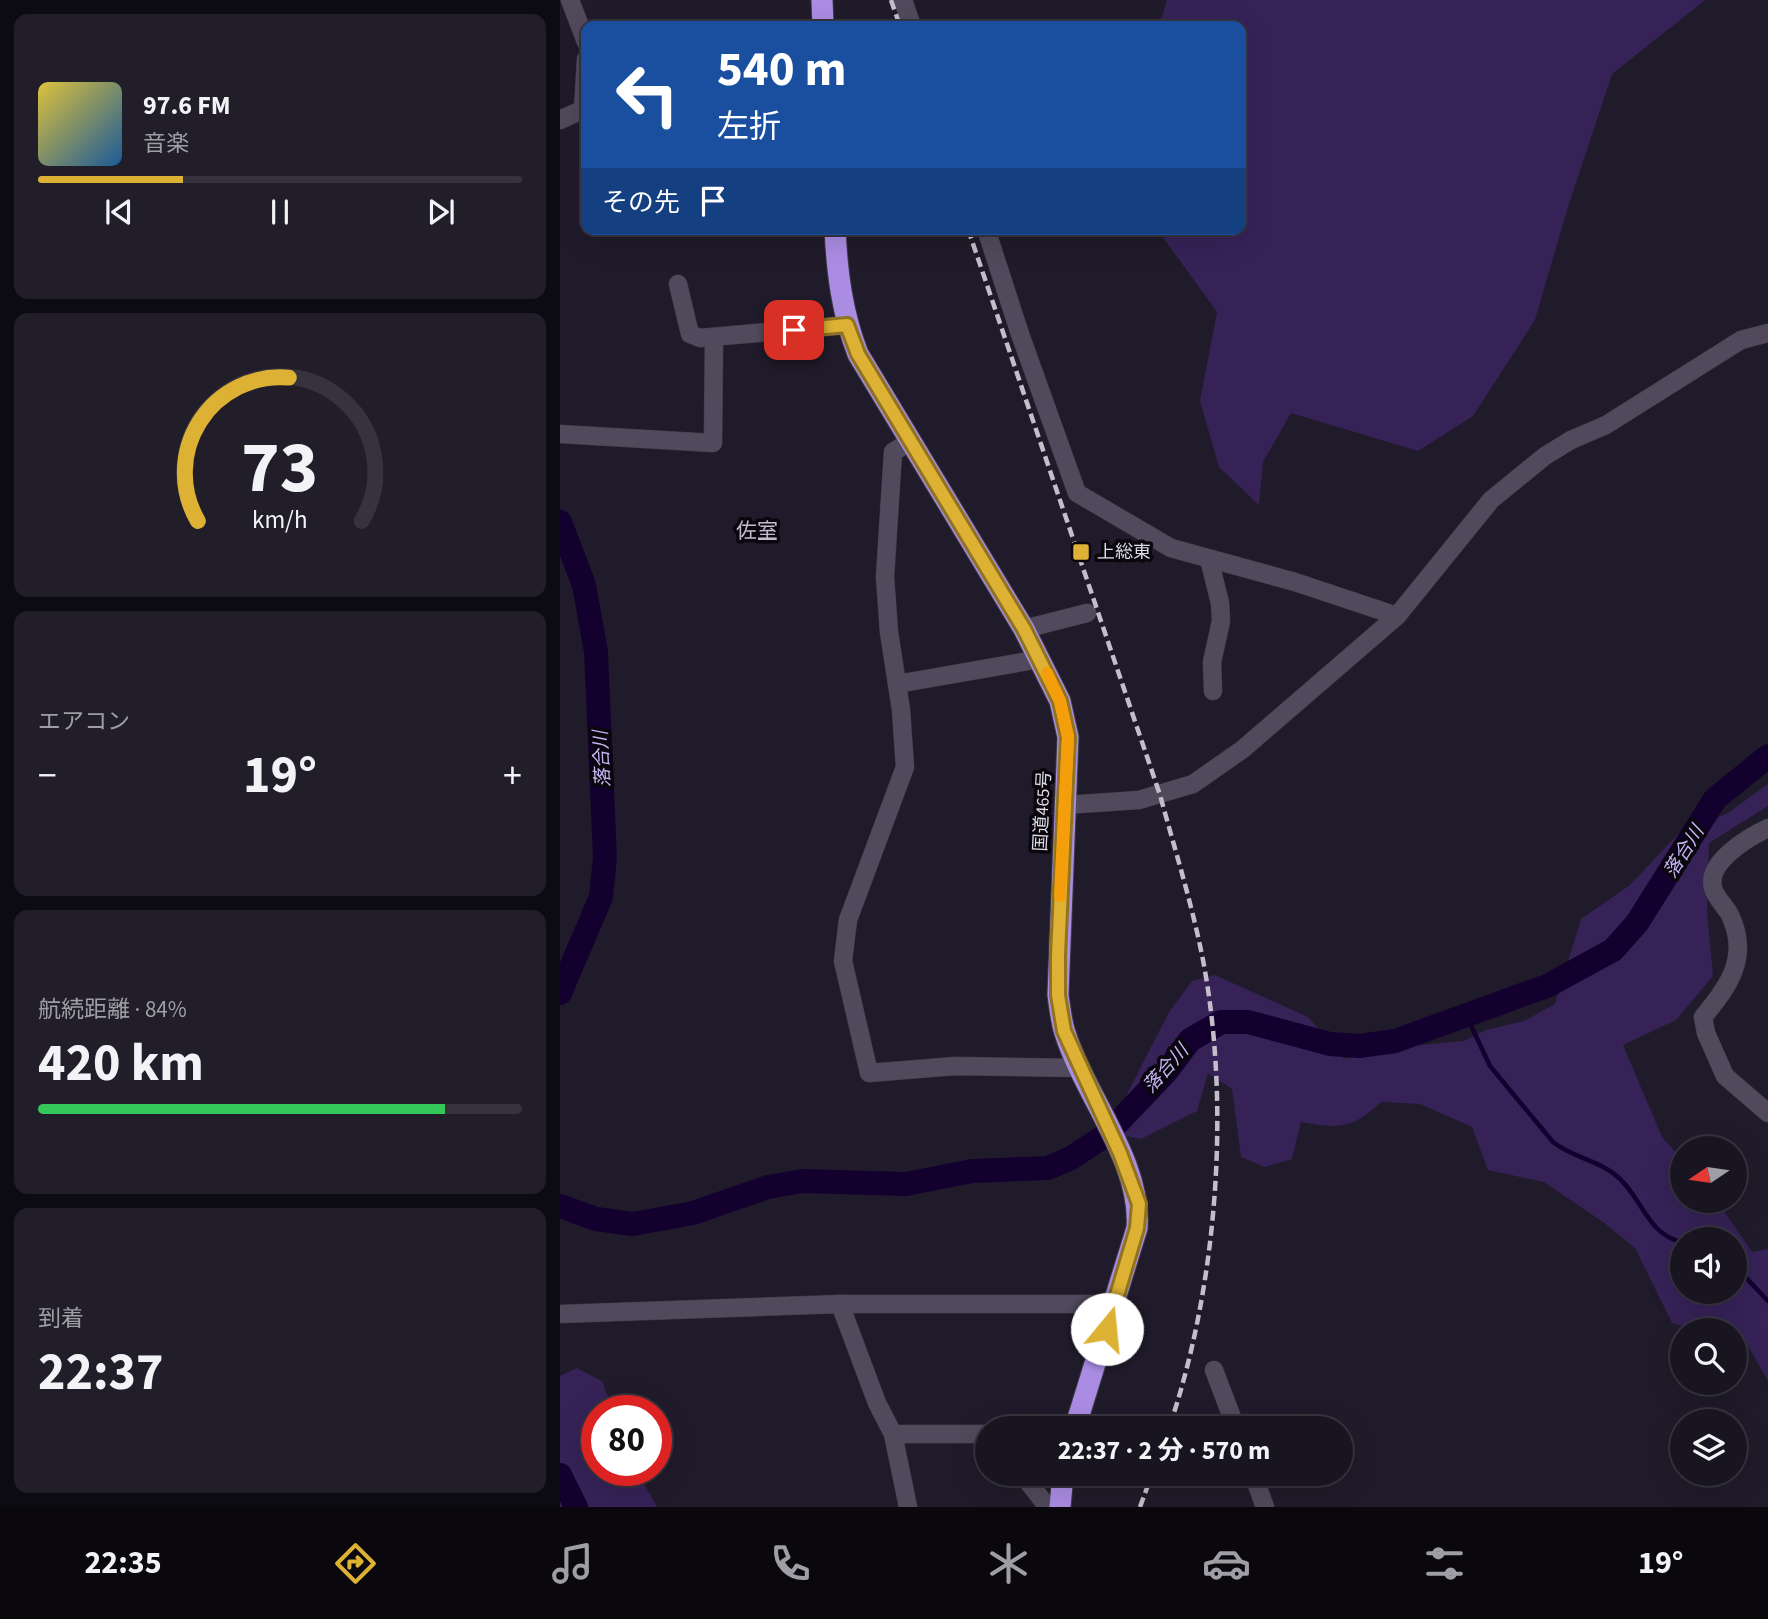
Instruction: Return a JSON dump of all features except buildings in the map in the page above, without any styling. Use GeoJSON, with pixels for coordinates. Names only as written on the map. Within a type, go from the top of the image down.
{"type":"FeatureCollection","features":[{"type":"Feature","properties":{"kind":"highway"},"geometry":{"type":"LineString","coordinates":[[822,0],[823,21]]}},
{"type":"Feature","properties":{"kind":"highway","name":"国道465号"},"geometry":{"type":"LineString","coordinates":[[835,235],[836,270],[847,325],[858,354],[1024,629],[1060,701],[1068,737],[1058,995],[1064,1031],[1120,1153],[1139,1204],[1137,1228],[1079,1416]]}},
{"type":"Feature","properties":{"kind":"highway"},"geometry":{"type":"LineString","coordinates":[[1060,1507],[1062,1486]]}},
{"type":"Feature","properties":{"kind":"street"},"geometry":{"type":"LineString","coordinates":[[570,0],[581,29]]}},
{"type":"Feature","properties":{"kind":"street"},"geometry":{"type":"LineString","coordinates":[[903,0],[910,21]]}},
{"type":"Feature","properties":{"kind":"street"},"geometry":{"type":"LineString","coordinates":[[560,120],[581,110]]}},
{"type":"Feature","properties":{"kind":"street"},"geometry":{"type":"LineString","coordinates":[[988,235],[1077,494],[1171,548],[1295,582],[1397,616]]}},
{"type":"Feature","properties":{"kind":"street"},"geometry":{"type":"LineString","coordinates":[[678,284],[690,334],[700,338],[847,325]]}},
{"type":"Feature","properties":{"kind":"street"},"geometry":{"type":"LineString","coordinates":[[1065,805],[1139,800],[1193,784],[1243,749],[1397,616],[1491,500],[1545,456],[1571,440],[1606,425],[1741,340],[1768,333]]}},
{"type":"Feature","properties":{"kind":"street"},"geometry":{"type":"LineString","coordinates":[[560,434],[713,443],[714,337]]}},
{"type":"Feature","properties":{"kind":"street"},"geometry":{"type":"LineString","coordinates":[[909,442],[893,452],[885,577],[905,767],[848,920],[843,961],[869,1073],[955,1066],[1079,1068]]}},
{"type":"Feature","properties":{"kind":"street"},"geometry":{"type":"LineString","coordinates":[[1209,559],[1220,603],[1221,621],[1212,662],[1213,691]]}},
{"type":"Feature","properties":{"kind":"street"},"geometry":{"type":"LineString","coordinates":[[1024,629],[1087,613]]}},
{"type":"Feature","properties":{"kind":"street"},"geometry":{"type":"LineString","coordinates":[[897,684],[1040,659]]}},
{"type":"Feature","properties":{"kind":"street"},"geometry":{"type":"LineString","coordinates":[[1768,828],[1734,849],[1714,873],[1713,888],[1737,930],[1739,951],[1729,986],[1703,1017],[1706,1033],[1725,1076],[1768,1113]]}},
{"type":"Feature","properties":{"kind":"street"},"geometry":{"type":"LineString","coordinates":[[840,1304],[877,1404],[893,1434],[908,1507]]}},
{"type":"Feature","properties":{"kind":"street"},"geometry":{"type":"LineString","coordinates":[[566,1313],[840,1304],[1115,1304]]}},
{"type":"Feature","properties":{"kind":"street"},"geometry":{"type":"LineString","coordinates":[[1214,1370],[1231,1416]]}},
{"type":"Feature","properties":{"kind":"street"},"geometry":{"type":"LineString","coordinates":[[893,1434],[975,1434]]}},
{"type":"Feature","properties":{"kind":"street"},"geometry":{"type":"LineString","coordinates":[[1031,1486],[1043,1502],[1052,1507]]}},
{"type":"Feature","properties":{"kind":"street"},"geometry":{"type":"LineString","coordinates":[[1257,1486],[1265,1507]]}},
{"type":"Feature","properties":{"kind":"shaded area"},"geometry":{"type":"Polygon","coordinates":[[[1167,0],[1705,0],[1612,74],[1568,207],[1535,320],[1473,416],[1418,451],[1291,413],[1263,462],[1259,505],[1219,467],[1200,401],[1217,312],[1161,235],[1246,235],[1246,21],[1161,21],[1167,0]]]}},
{"type":"Feature","properties":{"kind":"shaded area"},"geometry":{"type":"Polygon","coordinates":[[[1768,784],[1768,806],[1709,843],[1707,911],[1713,976],[1676,1020],[1623,1045],[1662,1137],[1670,1146],[1670,1213],[1725,1213],[1735,1227],[1670,1227],[1670,1304],[1747,1304],[1747,1245],[1752,1252],[1768,1249],[1768,1381],[1747,1346],[1747,1318],[1670,1319],[1635,1248],[1603,1222],[1544,1182],[1488,1170],[1472,1127],[1420,1104],[1381,1102],[1362,1117],[1344,1125],[1325,1126],[1301,1122],[1292,1159],[1265,1167],[1241,1157],[1232,1089],[1208,1073],[1197,1111],[1141,1139],[1121,1135],[1128,1092],[1169,1012],[1192,981],[1215,975],[1308,1017],[1344,1059],[1388,1048],[1464,1041],[1486,1030],[1524,1021],[1555,1004],[1581,919],[1630,885],[1677,835],[1728,813],[1768,784]]]}},
{"type":"Feature","properties":{"kind":"shaded area"},"geometry":{"type":"Polygon","coordinates":[[[577,1368],[602,1381],[607,1395],[581,1395],[581,1486],[645,1486],[657,1507],[560,1507],[560,1376],[577,1368]]]}},
{"type":"Feature","properties":{"kind":"waterway","name":"落合川"},"geometry":{"type":"LineString","coordinates":[[560,522],[584,585],[596,652],[605,857],[601,897],[560,993]]}},
{"type":"Feature","properties":{"kind":"waterway","name":"落合川"},"geometry":{"type":"LineString","coordinates":[[560,1206],[596,1219],[633,1224],[693,1213],[768,1187],[802,1181],[906,1184],[972,1171],[1048,1168],[1071,1158],[1106,1135],[1166,1072],[1190,1040],[1221,1022],[1248,1022],[1330,1044],[1359,1046],[1395,1041],[1547,986],[1613,950],[1637,923],[1715,799],[1768,756]]}},
{"type":"Feature","properties":{"kind":"waterway"},"geometry":{"type":"LineString","coordinates":[[1466,1015],[1490,1066],[1553,1142],[1612,1172],[1627,1187],[1653,1224],[1670,1237]]}},
{"type":"Feature","properties":{"kind":"waterway"},"geometry":{"type":"LineString","coordinates":[[1747,1279],[1768,1301]]}},
{"type":"Feature","properties":{"kind":"waterway"},"geometry":{"type":"LineString","coordinates":[[560,1475],[576,1507]]}},
{"type":"Feature","properties":{"kind":"railway"},"geometry":{"type":"LineString","coordinates":[[891,0],[898,21]]}},
{"type":"Feature","properties":{"kind":"railway"},"geometry":{"type":"LineString","coordinates":[[970,235],[1160,795],[1203,960],[1212,1017],[1216,1075],[1214,1196],[1208,1257],[1198,1316],[1172,1416]]}},
{"type":"Feature","properties":{"kind":"railway"},"geometry":{"type":"LineString","coordinates":[[1140,1507],[1148,1486]]}},
{"type":"Feature","properties":{"kind":"slow traffic"},"geometry":{"type":"LineString","coordinates":[[1047,673],[1060,701],[1068,737],[1060,896]]}},
{"type":"Feature","properties":{"kind":"place","name":"上総東"},"geometry":{"type":"Point","coordinates":[1081,552]}},
{"type":"Feature","properties":{"kind":"district","name":"佐室"},"geometry":{"type":"Point","coordinates":[757,531]}},
{"type":"Feature","properties":{"kind":"route"},"geometry":{"type":"LineString","coordinates":[[794,330],[847,325],[858,354],[1024,629],[1060,701],[1068,737],[1058,995],[1064,1031],[1120,1153],[1139,1204],[1137,1228],[1107,1329]]}}]}
